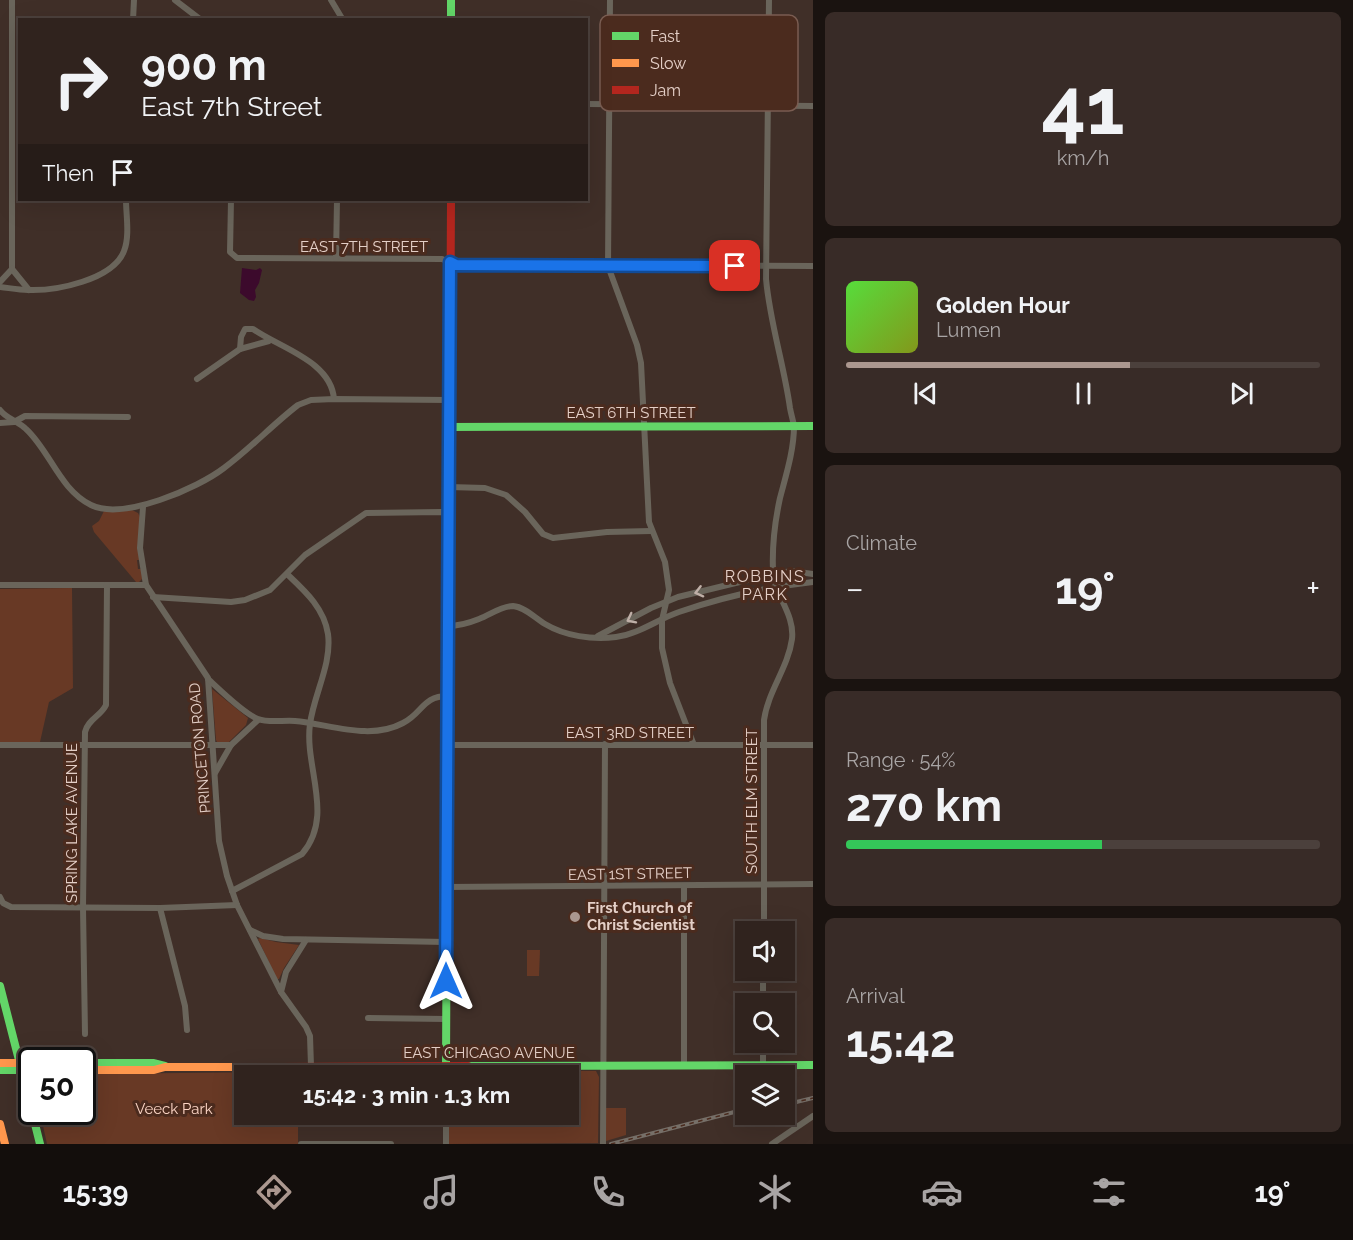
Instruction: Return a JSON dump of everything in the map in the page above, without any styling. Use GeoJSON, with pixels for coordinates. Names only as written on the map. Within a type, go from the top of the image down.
{"type":"FeatureCollection","features":[{"type":"Feature","properties":{"kind":"main road"},"geometry":{"type":"LineString","coordinates":[[451,0],[451,18]]}},
{"type":"Feature","properties":{"kind":"main road"},"geometry":{"type":"LineString","coordinates":[[446,1065],[450,201]]}},
{"type":"Feature","properties":{"kind":"main road","name":"EAST 6TH STREET"},"geometry":{"type":"LineString","coordinates":[[449,427],[813,426]]}},
{"type":"Feature","properties":{"kind":"main road"},"geometry":{"type":"LineString","coordinates":[[0,986],[18,1056]]}},
{"type":"Feature","properties":{"kind":"main road"},"geometry":{"type":"LineString","coordinates":[[0,1063],[18,1063]]}},
{"type":"Feature","properties":{"kind":"main road","name":"EAST CHICAGO AVENUE"},"geometry":{"type":"LineString","coordinates":[[96,1063],[234,1066]]}},
{"type":"Feature","properties":{"kind":"main road","name":"EAST CHICAGO AVENUE"},"geometry":{"type":"LineString","coordinates":[[795,1065],[813,1065]]}},
{"type":"Feature","properties":{"kind":"main road","name":"EAST CHICAGO AVENUE"},"geometry":{"type":"LineString","coordinates":[[96,1070],[154,1070],[165,1066]]}},
{"type":"Feature","properties":{"kind":"main road","name":"EAST CHICAGO AVENUE"},"geometry":{"type":"LineString","coordinates":[[579,1067],[735,1066]]}},
{"type":"Feature","properties":{"kind":"main road"},"geometry":{"type":"LineString","coordinates":[[0,1070],[18,1070]]}},
{"type":"Feature","properties":{"kind":"main road"},"geometry":{"type":"LineString","coordinates":[[0,1124],[5,1144]]}},
{"type":"Feature","properties":{"kind":"main road"},"geometry":{"type":"LineString","coordinates":[[35,1125],[40,1144]]}},
{"type":"Feature","properties":{"kind":"street"},"geometry":{"type":"LineString","coordinates":[[12,0],[12,269],[28,290]]}},
{"type":"Feature","properties":{"kind":"street"},"geometry":{"type":"LineString","coordinates":[[132,18],[134,0]]}},
{"type":"Feature","properties":{"kind":"street"},"geometry":{"type":"LineString","coordinates":[[175,0],[198,18]]}},
{"type":"Feature","properties":{"kind":"street"},"geometry":{"type":"LineString","coordinates":[[331,0],[342,18]]}},
{"type":"Feature","properties":{"kind":"street"},"geometry":{"type":"LineString","coordinates":[[610,0],[610,15]]}},
{"type":"Feature","properties":{"kind":"street"},"geometry":{"type":"LineString","coordinates":[[338,11],[338,18]]}},
{"type":"Feature","properties":{"kind":"street"},"geometry":{"type":"LineString","coordinates":[[798,106],[813,106]]}},
{"type":"Feature","properties":{"kind":"street"},"geometry":{"type":"LineString","coordinates":[[609,111],[608,266],[637,345],[643,380],[649,522],[660,548],[669,590],[664,607],[661,635],[666,670],[694,745]]}},
{"type":"Feature","properties":{"kind":"street","name":"SOUTH ELM STREET"},"geometry":{"type":"LineString","coordinates":[[764,921],[765,713],[784,667],[792,638],[791,621],[773,574],[776,519],[789,462],[794,426],[770,312],[766,279],[769,111]]}},
{"type":"Feature","properties":{"kind":"street"},"geometry":{"type":"LineString","coordinates":[[0,287],[28,290],[66,286],[99,276],[115,266],[124,251],[127,233],[126,201]]}},
{"type":"Feature","properties":{"kind":"street","name":"EAST 7TH STREET"},"geometry":{"type":"LineString","coordinates":[[231,201],[230,252],[237,258],[442,259],[456,265],[813,266]]}},
{"type":"Feature","properties":{"kind":"street"},"geometry":{"type":"LineString","coordinates":[[336,258],[337,201]]}},
{"type":"Feature","properties":{"kind":"street"},"geometry":{"type":"LineString","coordinates":[[0,282],[12,269]]}},
{"type":"Feature","properties":{"kind":"street"},"geometry":{"type":"LineString","coordinates":[[240,349],[241,337],[245,329],[253,329],[269,341],[318,367],[330,382],[334,399]]}},
{"type":"Feature","properties":{"kind":"street"},"geometry":{"type":"LineString","coordinates":[[197,379],[240,349],[269,341]]}},
{"type":"Feature","properties":{"kind":"street"},"geometry":{"type":"LineString","coordinates":[[0,410],[5,416],[26,429],[77,496],[92,506],[103,509],[143,507],[207,480],[297,405],[311,400],[449,400]]}},
{"type":"Feature","properties":{"kind":"street"},"geometry":{"type":"LineString","coordinates":[[0,423],[15,422],[25,416],[128,417]]}},
{"type":"Feature","properties":{"kind":"street"},"geometry":{"type":"LineString","coordinates":[[449,487],[485,488],[506,495],[525,512],[543,534],[553,538],[606,532],[651,531]]}},
{"type":"Feature","properties":{"kind":"street","name":"PRINCETON ROAD"},"geometry":{"type":"LineString","coordinates":[[143,507],[140,548],[146,585],[208,678],[219,841],[232,891],[280,992],[306,1027],[310,1036],[311,1065]]}},
{"type":"Feature","properties":{"kind":"street"},"geometry":{"type":"LineString","coordinates":[[153,597],[213,601],[245,600],[270,590],[305,555],[366,513],[441,512],[449,514]]}},
{"type":"Feature","properties":{"kind":"street"},"geometry":{"type":"LineString","coordinates":[[595,637],[667,601],[773,574],[792,571],[813,574]]}},
{"type":"Feature","properties":{"kind":"street"},"geometry":{"type":"LineString","coordinates":[[232,891],[282,867],[302,854],[309,846],[315,832],[318,805],[309,747],[310,723],[314,699],[328,657],[328,633],[321,612],[314,601],[287,574]]}},
{"type":"Feature","properties":{"kind":"street"},"geometry":{"type":"LineString","coordinates":[[448,626],[468,623],[513,606],[561,632],[595,637],[626,635],[680,612],[714,601],[776,586],[813,582]]}},
{"type":"Feature","properties":{"kind":"street"},"geometry":{"type":"LineString","coordinates":[[0,585],[146,585]]}},
{"type":"Feature","properties":{"kind":"street","name":"SPRING LAKE AVENUE"},"geometry":{"type":"LineString","coordinates":[[85,1034],[84,745],[86,726],[106,705],[107,585]]}},
{"type":"Feature","properties":{"kind":"street"},"geometry":{"type":"LineString","coordinates":[[208,678],[258,720],[310,723],[354,731],[387,728],[403,723],[432,697],[448,696]]}},
{"type":"Feature","properties":{"kind":"street"},"geometry":{"type":"LineString","coordinates":[[215,773],[231,746],[258,720]]}},
{"type":"Feature","properties":{"kind":"street"},"geometry":{"type":"LineString","coordinates":[[603,1144],[605,744]]}},
{"type":"Feature","properties":{"kind":"street"},"geometry":{"type":"LineString","coordinates":[[0,745],[231,746]]}},
{"type":"Feature","properties":{"kind":"street","name":"EAST 3RD STREET"},"geometry":{"type":"LineString","coordinates":[[447,745],[813,745]]}},
{"type":"Feature","properties":{"kind":"street","name":"EAST 1ST STREET"},"geometry":{"type":"LineString","coordinates":[[447,887],[813,884]]}},
{"type":"Feature","properties":{"kind":"street"},"geometry":{"type":"LineString","coordinates":[[684,886],[684,1066]]}},
{"type":"Feature","properties":{"kind":"street"},"geometry":{"type":"LineString","coordinates":[[0,897],[3,903],[10,907],[160,908],[237,905]]}},
{"type":"Feature","properties":{"kind":"street"},"geometry":{"type":"LineString","coordinates":[[160,908],[185,1006],[187,1030]]}},
{"type":"Feature","properties":{"kind":"street"},"geometry":{"type":"LineString","coordinates":[[250,930],[263,936],[283,939],[446,942]]}},
{"type":"Feature","properties":{"kind":"street"},"geometry":{"type":"LineString","coordinates":[[280,992],[286,972],[306,940]]}},
{"type":"Feature","properties":{"kind":"street"},"geometry":{"type":"LineString","coordinates":[[368,1018],[446,1019]]}},
{"type":"Feature","properties":{"kind":"street"},"geometry":{"type":"LineString","coordinates":[[772,1144],[813,1116]]}},
{"type":"Feature","properties":{"kind":"street"},"geometry":{"type":"LineString","coordinates":[[446,1125],[446,1144]]}},
{"type":"Feature","properties":{"kind":"street"},"geometry":{"type":"LineString","coordinates":[[301,1144],[391,1144]]}},
{"type":"Feature","properties":{"kind":"green space"},"geometry":{"type":"Polygon","coordinates":[[[132,510],[140,517],[140,560],[137,560],[138,569],[142,569],[142,579],[139,582],[136,582],[94,532],[92,526],[99,521],[104,511],[132,510]]]}},
{"type":"Feature","properties":{"kind":"green space"},"geometry":{"type":"Polygon","coordinates":[[[72,588],[73,688],[49,702],[40,742],[0,742],[0,589],[72,588]]]}},
{"type":"Feature","properties":{"kind":"green space"},"geometry":{"type":"Polygon","coordinates":[[[212,689],[248,718],[246,725],[229,742],[217,742],[216,740],[212,689]]]}},
{"type":"Feature","properties":{"kind":"green space"},"geometry":{"type":"Polygon","coordinates":[[[258,939],[299,945],[279,979],[258,939]]]}},
{"type":"Feature","properties":{"kind":"green space"},"geometry":{"type":"Polygon","coordinates":[[[527,950],[540,950],[539,976],[527,976],[527,950]]]}},
{"type":"Feature","properties":{"kind":"green space"},"geometry":{"type":"Polygon","coordinates":[[[579,1071],[596,1071],[599,1077],[598,1143],[449,1144],[449,1125],[579,1125],[579,1071]]]}},
{"type":"Feature","properties":{"kind":"green space","name":"Veeck Park"},"geometry":{"type":"Polygon","coordinates":[[[234,1072],[234,1125],[298,1125],[298,1144],[47,1144],[43,1125],[96,1125],[96,1074],[234,1072]]]}},
{"type":"Feature","properties":{"kind":"green space"},"geometry":{"type":"Polygon","coordinates":[[[606,1108],[626,1108],[626,1135],[606,1141],[606,1108]]]}},
{"type":"Feature","properties":{"kind":"shaded area"},"geometry":{"type":"Polygon","coordinates":[[[242,268],[262,270],[254,301],[240,293],[242,268]]]}},
{"type":"Feature","properties":{"kind":"railway"},"geometry":{"type":"LineString","coordinates":[[795,1102],[813,1098]]}},
{"type":"Feature","properties":{"kind":"railway"},"geometry":{"type":"LineString","coordinates":[[611,1144],[735,1112]]}},
{"type":"Feature","properties":{"kind":"traffic: fast"},"geometry":{"type":"LineString","coordinates":[[451,0],[451,18]]}},
{"type":"Feature","properties":{"kind":"traffic: fast"},"geometry":{"type":"LineString","coordinates":[[449,427],[813,426]]}},
{"type":"Feature","properties":{"kind":"traffic: fast"},"geometry":{"type":"LineString","coordinates":[[446,1065],[448,636]]}},
{"type":"Feature","properties":{"kind":"traffic: fast"},"geometry":{"type":"LineString","coordinates":[[0,986],[18,1056]]}},
{"type":"Feature","properties":{"kind":"traffic: fast"},"geometry":{"type":"LineString","coordinates":[[96,1063],[153,1063],[165,1066]]}},
{"type":"Feature","properties":{"kind":"traffic: fast"},"geometry":{"type":"LineString","coordinates":[[579,1066],[813,1065]]}},
{"type":"Feature","properties":{"kind":"traffic: fast"},"geometry":{"type":"LineString","coordinates":[[0,1070],[18,1070]]}},
{"type":"Feature","properties":{"kind":"traffic: fast"},"geometry":{"type":"LineString","coordinates":[[35,1125],[40,1144]]}},
{"type":"Feature","properties":{"kind":"traffic: slow"},"geometry":{"type":"LineString","coordinates":[[448,636],[450,396]]}},
{"type":"Feature","properties":{"kind":"traffic: slow"},"geometry":{"type":"LineString","coordinates":[[0,1063],[18,1063]]}},
{"type":"Feature","properties":{"kind":"traffic: slow"},"geometry":{"type":"LineString","coordinates":[[96,1070],[234,1067]]}},
{"type":"Feature","properties":{"kind":"traffic: slow"},"geometry":{"type":"LineString","coordinates":[[0,1124],[5,1144]]}},
{"type":"Feature","properties":{"kind":"traffic: jam"},"geometry":{"type":"LineString","coordinates":[[450,396],[451,201]]}},
{"type":"Feature","properties":{"kind":"place","name":"First Church of Christ Scientist"},"geometry":{"type":"Point","coordinates":[575,917]}},
{"type":"Feature","properties":{"kind":"district","name":"ROBBINS PARK"},"geometry":{"type":"Point","coordinates":[765,585]}},
{"type":"Feature","properties":{"kind":"route"},"geometry":{"type":"LineString","coordinates":[[446,981],[450,262],[456,265],[735,266]]}}]}
